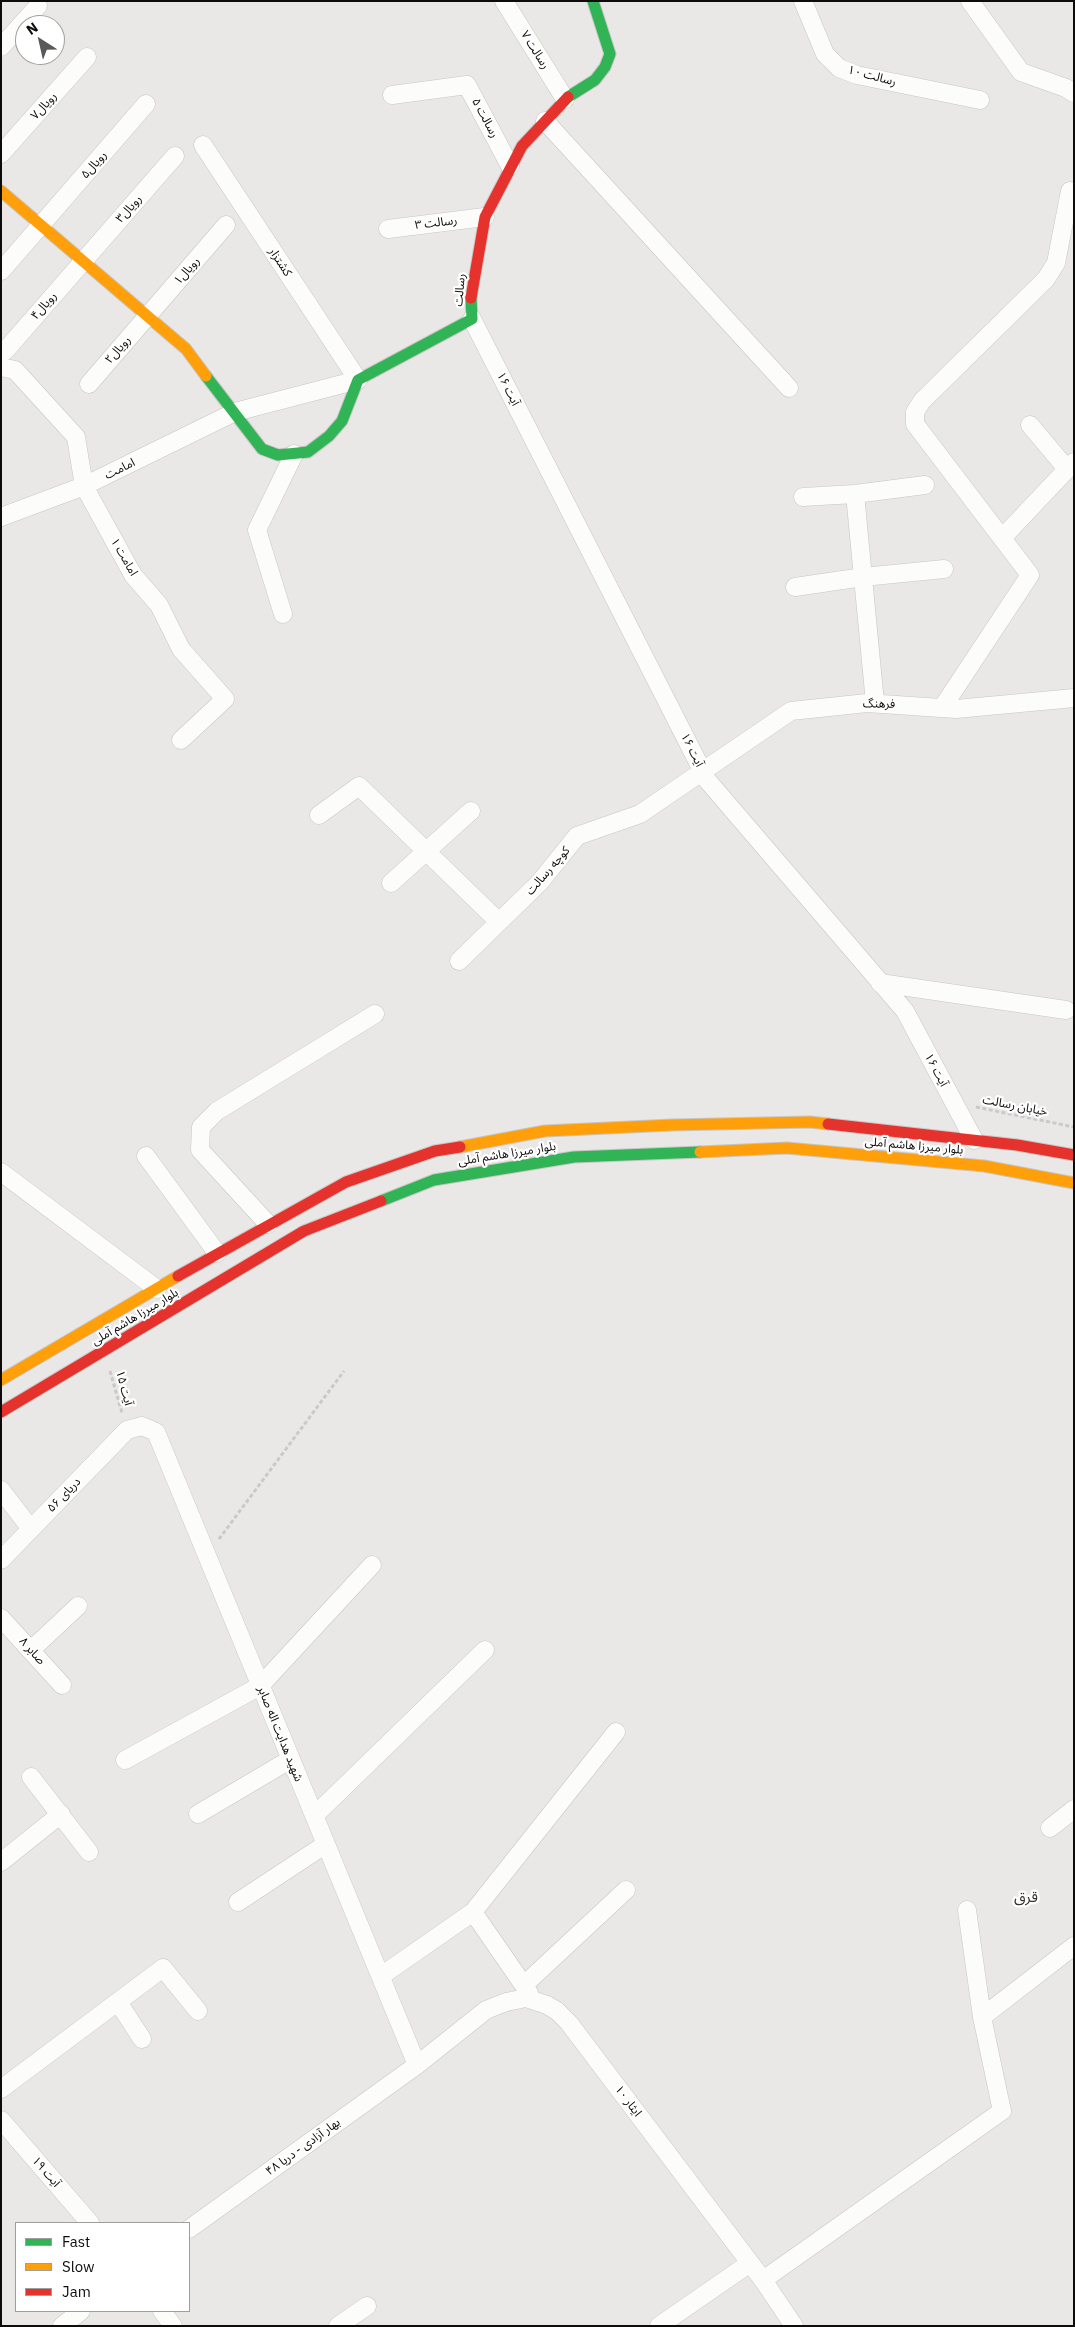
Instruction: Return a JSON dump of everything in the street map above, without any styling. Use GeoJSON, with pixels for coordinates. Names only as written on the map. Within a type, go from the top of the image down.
{"type":"FeatureCollection","features":[{"type":"Feature","properties":{"kind":"main road","name":"رسالت"},"geometry":{"type":"LineString","coordinates":[[358,380],[472,319],[471,299],[485,217],[510,166],[522,146],[565,99],[595,80],[605,68],[610,54],[593,1]]}},
{"type":"Feature","properties":{"kind":"main road"},"geometry":{"type":"LineString","coordinates":[[1,191],[186,349],[262,449],[278,455],[308,452],[334,431],[342,421],[358,380]]}},
{"type":"Feature","properties":{"kind":"main road","name":"بلوار میرزا هاشم آملی"},"geometry":{"type":"LineString","coordinates":[[1,1380],[268,1224],[346,1182],[435,1151],[545,1131],[672,1125],[810,1122],[1017,1145],[1074,1156]]}},
{"type":"Feature","properties":{"kind":"main road","name":"بلوار میرزا هاشم آملی"},"geometry":{"type":"LineString","coordinates":[[1,1412],[304,1231],[434,1180],[574,1157],[787,1148],[984,1166],[1074,1183]]}},
{"type":"Feature","properties":{"kind":"main road"},"geometry":{"type":"LineString","coordinates":[[127,1306],[124,1322],[128,1329],[136,1333]]}},
{"type":"Feature","properties":{"kind":"main road"},"geometry":{"type":"LineString","coordinates":[[85,1330],[96,1342],[101,1353]]}},
{"type":"Feature","properties":{"kind":"street","name":"رسالت ۷"},"geometry":{"type":"LineString","coordinates":[[504,1],[565,99]]}},
{"type":"Feature","properties":{"kind":"street","name":"رسالت ۱۰"},"geometry":{"type":"LineString","coordinates":[[803,1],[825,54],[839,68],[857,75],[980,100]]}},
{"type":"Feature","properties":{"kind":"street"},"geometry":{"type":"LineString","coordinates":[[970,1],[1022,72],[1066,88],[1074,93]]}},
{"type":"Feature","properties":{"kind":"street"},"geometry":{"type":"LineString","coordinates":[[1,47],[38,6]]}},
{"type":"Feature","properties":{"kind":"street","name":"رویال۷"},"geometry":{"type":"LineString","coordinates":[[1,154],[87,57]]}},
{"type":"Feature","properties":{"kind":"street","name":"رسالت ۵"},"geometry":{"type":"LineString","coordinates":[[392,95],[468,85],[510,166]]}},
{"type":"Feature","properties":{"kind":"street","name":"رویال۵"},"geometry":{"type":"LineString","coordinates":[[1,271],[146,104]]}},
{"type":"Feature","properties":{"kind":"street"},"geometry":{"type":"LineString","coordinates":[[546,120],[789,388]]}},
{"type":"Feature","properties":{"kind":"street","name":"کشتزار"},"geometry":{"type":"LineString","coordinates":[[203,145],[358,380]]}},
{"type":"Feature","properties":{"kind":"street","name":"رویال۳"},"geometry":{"type":"LineString","coordinates":[[83,261],[175,156]]}},
{"type":"Feature","properties":{"kind":"street"},"geometry":{"type":"LineString","coordinates":[[942,708],[1030,575],[1003,537],[915,424],[915,412],[922,401],[1046,279],[1056,263],[1070,191]]}},
{"type":"Feature","properties":{"kind":"street","name":"رسالت ۳"},"geometry":{"type":"LineString","coordinates":[[388,229],[485,217]]}},
{"type":"Feature","properties":{"kind":"street","name":"رویال۱"},"geometry":{"type":"LineString","coordinates":[[147,316],[226,225]]}},
{"type":"Feature","properties":{"kind":"street","name":"رویال۴"},"geometry":{"type":"LineString","coordinates":[[3,359],[83,261]]}},
{"type":"Feature","properties":{"kind":"street","name":"رویال۲"},"geometry":{"type":"LineString","coordinates":[[89,384],[147,316]]}},
{"type":"Feature","properties":{"kind":"street","name":"آیت ۱۶"},"geometry":{"type":"LineString","coordinates":[[472,319],[707,780],[904,1011],[974,1140]]}},
{"type":"Feature","properties":{"kind":"street","name":"امامت ۱"},"geometry":{"type":"LineString","coordinates":[[3,359],[76,437],[84,486],[133,575],[159,604],[181,649],[225,699],[181,740]]}},
{"type":"Feature","properties":{"kind":"street","name":"امامت"},"geometry":{"type":"LineString","coordinates":[[1,517],[84,486],[235,412],[358,380]]}},
{"type":"Feature","properties":{"kind":"street"},"geometry":{"type":"LineString","coordinates":[[1003,537],[1070,465],[1030,425]]}},
{"type":"Feature","properties":{"kind":"street"},"geometry":{"type":"LineString","coordinates":[[283,614],[257,530],[294,454]]}},
{"type":"Feature","properties":{"kind":"street"},"geometry":{"type":"LineString","coordinates":[[803,497],[855,494],[925,485]]}},
{"type":"Feature","properties":{"kind":"street"},"geometry":{"type":"LineString","coordinates":[[855,494],[875,703]]}},
{"type":"Feature","properties":{"kind":"street"},"geometry":{"type":"LineString","coordinates":[[795,587],[863,577],[944,569]]}},
{"type":"Feature","properties":{"kind":"street","name":"فرهنگ"},"geometry":{"type":"LineString","coordinates":[[702,771],[791,711],[875,703],[956,709],[1074,698]]}},
{"type":"Feature","properties":{"kind":"street","name":"کوچه رسالت"},"geometry":{"type":"LineString","coordinates":[[459,962],[540,882],[577,836],[640,814],[702,771]]}},
{"type":"Feature","properties":{"kind":"street"},"geometry":{"type":"LineString","coordinates":[[319,815],[359,786],[499,922]]}},
{"type":"Feature","properties":{"kind":"street"},"geometry":{"type":"LineString","coordinates":[[391,883],[471,811]]}},
{"type":"Feature","properties":{"kind":"street"},"geometry":{"type":"LineString","coordinates":[[880,983],[1066,1010]]}},
{"type":"Feature","properties":{"kind":"street"},"geometry":{"type":"LineString","coordinates":[[268,1224],[200,1150],[201,1128],[217,1111],[375,1014]]}},
{"type":"Feature","properties":{"kind":"street"},"geometry":{"type":"LineString","coordinates":[[146,1156],[218,1253]]}},
{"type":"Feature","properties":{"kind":"street"},"geometry":{"type":"LineString","coordinates":[[1,1172],[157,1288]]}},
{"type":"Feature","properties":{"kind":"street","name":"شهید هدایت اله صابر"},"geometry":{"type":"LineString","coordinates":[[126,1430],[142,1426],[156,1432],[417,2065]]}},
{"type":"Feature","properties":{"kind":"street","name":"دریای ۵۶"},"geometry":{"type":"LineString","coordinates":[[1,1560],[126,1430]]}},
{"type":"Feature","properties":{"kind":"street"},"geometry":{"type":"LineString","coordinates":[[1,1490],[31,1529]]}},
{"type":"Feature","properties":{"kind":"street"},"geometry":{"type":"LineString","coordinates":[[124,1760],[260,1686],[372,1565]]}},
{"type":"Feature","properties":{"kind":"street"},"geometry":{"type":"LineString","coordinates":[[31,1650],[78,1606]]}},
{"type":"Feature","properties":{"kind":"street","name":"صابر ۸"},"geometry":{"type":"LineString","coordinates":[[1,1618],[62,1685]]}},
{"type":"Feature","properties":{"kind":"street"},"geometry":{"type":"LineString","coordinates":[[314,1816],[485,1650]]}},
{"type":"Feature","properties":{"kind":"street"},"geometry":{"type":"LineString","coordinates":[[381,1976],[474,1912],[616,1732]]}},
{"type":"Feature","properties":{"kind":"street"},"geometry":{"type":"LineString","coordinates":[[198,1814],[290,1758]]}},
{"type":"Feature","properties":{"kind":"street"},"geometry":{"type":"LineString","coordinates":[[31,1776],[89,1852]]}},
{"type":"Feature","properties":{"kind":"street"},"geometry":{"type":"LineString","coordinates":[[1050,1828],[1074,1809]]}},
{"type":"Feature","properties":{"kind":"street"},"geometry":{"type":"LineString","coordinates":[[1,1862],[60,1814]]}},
{"type":"Feature","properties":{"kind":"street"},"geometry":{"type":"LineString","coordinates":[[238,1902],[326,1844]]}},
{"type":"Feature","properties":{"kind":"street"},"geometry":{"type":"LineString","coordinates":[[524,1985],[626,1890]]}},
{"type":"Feature","properties":{"kind":"street"},"geometry":{"type":"LineString","coordinates":[[763,2280],[1002,2111],[982,2017],[967,1910]]}},
{"type":"Feature","properties":{"kind":"street"},"geometry":{"type":"LineString","coordinates":[[474,1912],[534,2000]]}},
{"type":"Feature","properties":{"kind":"street"},"geometry":{"type":"LineString","coordinates":[[982,2017],[1074,1946]]}},
{"type":"Feature","properties":{"kind":"street"},"geometry":{"type":"LineString","coordinates":[[1,2089],[163,1968],[198,2011]]}},
{"type":"Feature","properties":{"kind":"street","name":"ایثار ۱۰"},"geometry":{"type":"LineString","coordinates":[[417,2065],[486,2010],[517,1999],[534,2000],[557,2011],[569,2023],[763,2280],[794,2326]]}},
{"type":"Feature","properties":{"kind":"street"},"geometry":{"type":"LineString","coordinates":[[118,2002],[142,2039]]}},
{"type":"Feature","properties":{"kind":"street","name":"بهار آزادی - دریا ۴۸"},"geometry":{"type":"LineString","coordinates":[[190,2227],[417,2065]]}},
{"type":"Feature","properties":{"kind":"street","name":"آیت ۱۹"},"geometry":{"type":"LineString","coordinates":[[1,2120],[89,2222]]}},
{"type":"Feature","properties":{"kind":"street"},"geometry":{"type":"LineString","coordinates":[[659,2326],[750,2263]]}},
{"type":"Feature","properties":{"kind":"street"},"geometry":{"type":"LineString","coordinates":[[338,2326],[367,2306]]}},
{"type":"Feature","properties":{"kind":"street"},"geometry":{"type":"LineString","coordinates":[[62,2326],[79,2312]]}},
{"type":"Feature","properties":{"kind":"street"},"geometry":{"type":"LineString","coordinates":[[163,2312],[173,2326]]}},
{"type":"Feature","properties":{"kind":"path","name":"خیابان رسالت"},"geometry":{"type":"LineString","coordinates":[[954,1102],[1074,1127]]}},
{"type":"Feature","properties":{"kind":"path","name":"آیت ۱۵"},"geometry":{"type":"LineString","coordinates":[[101,1353],[126,1430]]}},
{"type":"Feature","properties":{"kind":"path"},"geometry":{"type":"LineString","coordinates":[[206,1555],[344,1371]]}},
{"type":"Feature","properties":{"kind":"traffic: fast"},"geometry":{"type":"LineString","coordinates":[[568,97],[595,80],[605,67],[610,54],[593,1]]}},
{"type":"Feature","properties":{"kind":"traffic: fast"},"geometry":{"type":"LineString","coordinates":[[206,376],[262,449],[278,455],[308,452],[329,436],[342,421],[358,380],[472,319],[471,298]]}},
{"type":"Feature","properties":{"kind":"traffic: fast"},"geometry":{"type":"LineString","coordinates":[[381,1201],[434,1180],[574,1157],[700,1152]]}},
{"type":"Feature","properties":{"kind":"traffic: slow"},"geometry":{"type":"LineString","coordinates":[[1,191],[186,349],[206,376]]}},
{"type":"Feature","properties":{"kind":"traffic: slow"},"geometry":{"type":"LineString","coordinates":[[460,1147],[545,1131],[672,1125],[810,1122],[828,1124]]}},
{"type":"Feature","properties":{"kind":"traffic: slow"},"geometry":{"type":"LineString","coordinates":[[700,1152],[787,1148],[984,1166],[1074,1183]]}},
{"type":"Feature","properties":{"kind":"traffic: slow"},"geometry":{"type":"LineString","coordinates":[[1,1380],[178,1276]]}},
{"type":"Feature","properties":{"kind":"traffic: jam"},"geometry":{"type":"LineString","coordinates":[[471,298],[485,217],[522,146],[568,97]]}},
{"type":"Feature","properties":{"kind":"traffic: jam"},"geometry":{"type":"LineString","coordinates":[[828,1124],[1017,1145],[1074,1155]]}},
{"type":"Feature","properties":{"kind":"traffic: jam"},"geometry":{"type":"LineString","coordinates":[[178,1276],[346,1182],[435,1151],[460,1147]]}},
{"type":"Feature","properties":{"kind":"traffic: jam"},"geometry":{"type":"LineString","coordinates":[[1,1412],[304,1231],[381,1201]]}},
{"type":"Feature","properties":{"kind":"district","name":"قرق"},"geometry":{"type":"Point","coordinates":[1026,1898]}}]}
